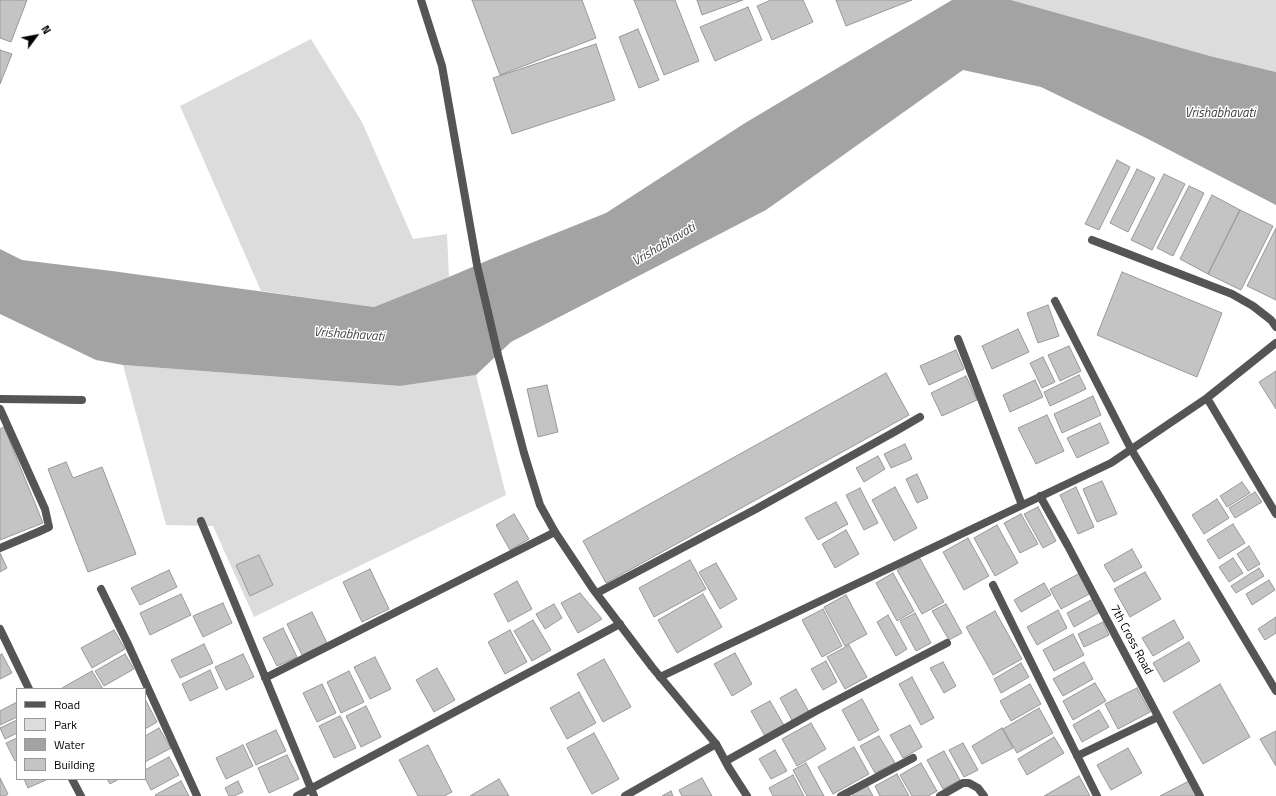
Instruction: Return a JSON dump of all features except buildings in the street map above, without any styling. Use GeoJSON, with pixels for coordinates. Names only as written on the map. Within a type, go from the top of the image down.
{"type":"FeatureCollection","features":[{"type":"Feature","properties":{"kind":"street"},"geometry":{"type":"LineString","coordinates":[[421,0],[442,66],[477,265],[498,355],[524,453],[540,505],[555,532],[597,594],[660,677],[716,744],[747,796]]}},
{"type":"Feature","properties":{"kind":"street"},"geometry":{"type":"LineString","coordinates":[[1092,240],[1232,294],[1253,306],[1271,320],[1276,327]]}},
{"type":"Feature","properties":{"kind":"street"},"geometry":{"type":"LineString","coordinates":[[1056,301],[1131,449],[1276,692]]}},
{"type":"Feature","properties":{"kind":"street"},"geometry":{"type":"LineString","coordinates":[[958,339],[1022,505]]}},
{"type":"Feature","properties":{"kind":"street"},"geometry":{"type":"LineString","coordinates":[[660,677],[1111,463],[1207,398],[1276,343]]}},
{"type":"Feature","properties":{"kind":"street"},"geometry":{"type":"LineString","coordinates":[[1207,398],[1276,514]]}},
{"type":"Feature","properties":{"kind":"street"},"geometry":{"type":"LineString","coordinates":[[0,399],[82,400]]}},
{"type":"Feature","properties":{"kind":"street"},"geometry":{"type":"LineString","coordinates":[[0,548],[48,527],[45,509],[1,411]]}},
{"type":"Feature","properties":{"kind":"street"},"geometry":{"type":"LineString","coordinates":[[597,594],[770,501],[920,417]]}},
{"type":"Feature","properties":{"kind":"street","name":"7th Cross Road"},"geometry":{"type":"LineString","coordinates":[[1040,496],[1072,553],[1200,796]]}},
{"type":"Feature","properties":{"kind":"street"},"geometry":{"type":"LineString","coordinates":[[200,521],[312,792]]}},
{"type":"Feature","properties":{"kind":"street"},"geometry":{"type":"LineString","coordinates":[[265,678],[555,532]]}},
{"type":"Feature","properties":{"kind":"street"},"geometry":{"type":"LineString","coordinates":[[993,585],[1097,796]]}},
{"type":"Feature","properties":{"kind":"street"},"geometry":{"type":"LineString","coordinates":[[101,589],[127,642],[197,796]]}},
{"type":"Feature","properties":{"kind":"street"},"geometry":{"type":"LineString","coordinates":[[297,796],[312,792],[620,624]]}},
{"type":"Feature","properties":{"kind":"street"},"geometry":{"type":"LineString","coordinates":[[0,629],[29,688]]}},
{"type":"Feature","properties":{"kind":"street"},"geometry":{"type":"LineString","coordinates":[[726,761],[816,711],[947,643]]}},
{"type":"Feature","properties":{"kind":"street"},"geometry":{"type":"LineString","coordinates":[[1077,756],[1158,717]]}},
{"type":"Feature","properties":{"kind":"street"},"geometry":{"type":"LineString","coordinates":[[625,796],[716,744]]}},
{"type":"Feature","properties":{"kind":"street"},"geometry":{"type":"LineString","coordinates":[[841,796],[913,758]]}},
{"type":"Feature","properties":{"kind":"street"},"geometry":{"type":"LineString","coordinates":[[72,780],[80,796]]}},
{"type":"Feature","properties":{"kind":"street"},"geometry":{"type":"LineString","coordinates":[[940,796],[963,784],[969,784],[978,788],[984,796]]}},
{"type":"Feature","properties":{"kind":"green space"},"geometry":{"type":"Polygon","coordinates":[[[1011,0],[1276,0],[1276,72],[1210,56],[1011,0]]]}},
{"type":"Feature","properties":{"kind":"green space"},"geometry":{"type":"Polygon","coordinates":[[[311,39],[362,122],[413,239],[447,234],[449,277],[374,307],[261,291],[180,106],[311,39]]]}},
{"type":"Feature","properties":{"kind":"green space"},"geometry":{"type":"Polygon","coordinates":[[[123,365],[400,386],[476,375],[506,495],[254,617],[213,526],[166,525],[123,365]]]}},
{"type":"Feature","properties":{"kind":"water","name":"Vrishabhavati"},"geometry":{"type":"Polygon","coordinates":[[[952,0],[1011,0],[1210,56],[1276,72],[1276,205],[1144,137],[1041,87],[963,70],[766,210],[511,342],[476,375],[400,386],[123,365],[96,360],[0,314],[0,249],[22,260],[374,307],[606,213],[745,123],[952,0]]]}}]}
